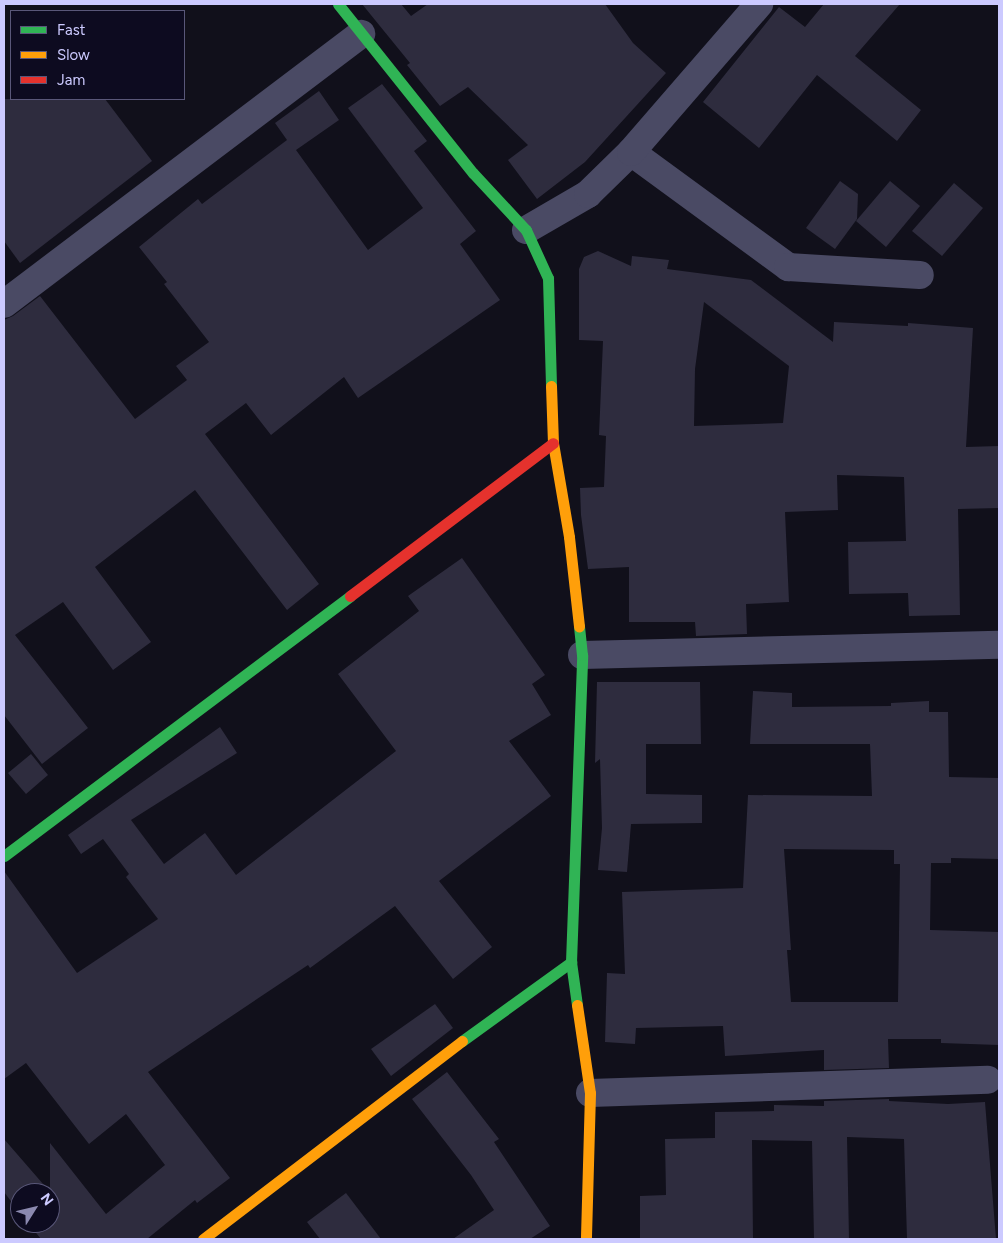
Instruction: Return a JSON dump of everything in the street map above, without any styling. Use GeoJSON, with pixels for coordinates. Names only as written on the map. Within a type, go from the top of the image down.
{"type":"FeatureCollection","features":[{"type":"Feature","properties":{"kind":"street"},"geometry":{"type":"LineString","coordinates":[[338,4],[473,172],[526,230],[548,278],[553,443],[569,538],[582,655],[571,962],[590,1094],[586,1239]]}},
{"type":"Feature","properties":{"kind":"street"},"geometry":{"type":"LineString","coordinates":[[526,230],[588,194],[631,152],[759,4]]}},
{"type":"Feature","properties":{"kind":"street"},"geometry":{"type":"LineString","coordinates":[[4,304],[361,34]]}},
{"type":"Feature","properties":{"kind":"street"},"geometry":{"type":"LineString","coordinates":[[631,152],[788,267],[920,276]]}},
{"type":"Feature","properties":{"kind":"street"},"geometry":{"type":"LineString","coordinates":[[4,856],[553,443]]}},
{"type":"Feature","properties":{"kind":"street"},"geometry":{"type":"LineString","coordinates":[[582,655],[999,645]]}},
{"type":"Feature","properties":{"kind":"street"},"geometry":{"type":"LineString","coordinates":[[203,1239],[474,1032],[571,962]]}},
{"type":"Feature","properties":{"kind":"street"},"geometry":{"type":"LineString","coordinates":[[590,1094],[988,1080]]}},
{"type":"Feature","properties":{"kind":"building"},"geometry":{"type":"Polygon","coordinates":[[[362,4],[401,4],[411,16],[428,4],[605,4],[633,43],[666,73],[585,162],[537,199],[508,160],[528,145],[468,87],[440,106],[407,65],[410,63],[362,4]]]}},
{"type":"Feature","properties":{"kind":"building"},"geometry":{"type":"Polygon","coordinates":[[[824,4],[900,4],[855,56],[921,110],[897,141],[817,75],[759,148],[703,102],[779,7],[805,27],[824,4]]]}},
{"type":"Feature","properties":{"kind":"building"},"geometry":{"type":"Polygon","coordinates":[[[382,84],[427,141],[414,151],[476,231],[460,244],[500,300],[358,398],[344,377],[271,435],[246,403],[205,434],[319,584],[287,610],[195,490],[95,567],[151,642],[113,670],[63,602],[15,635],[88,728],[42,764],[4,715],[4,320],[13,316],[40,296],[135,419],[187,380],[176,366],[209,342],[164,284],[167,282],[139,247],[198,199],[202,204],[287,140],[275,123],[319,91],[339,120],[296,150],[368,250],[423,208],[348,108],[382,84]]]}},
{"type":"Feature","properties":{"kind":"building"},"geometry":{"type":"Polygon","coordinates":[[[4,99],[106,100],[152,161],[20,263],[4,241],[4,99]]]}},
{"type":"Feature","properties":{"kind":"building"},"geometry":{"type":"Polygon","coordinates":[[[840,181],[858,194],[857,219],[835,249],[806,228],[840,181]]]}},
{"type":"Feature","properties":{"kind":"building"},"geometry":{"type":"Polygon","coordinates":[[[890,181],[920,206],[886,247],[856,221],[890,181]]]}},
{"type":"Feature","properties":{"kind":"building"},"geometry":{"type":"Polygon","coordinates":[[[954,183],[983,208],[942,256],[912,231],[954,183]]]}},
{"type":"Feature","properties":{"kind":"building"},"geometry":{"type":"Polygon","coordinates":[[[598,251],[631,266],[632,256],[669,260],[667,269],[751,280],[833,342],[834,322],[908,326],[908,323],[973,328],[966,447],[999,446],[999,508],[958,509],[960,615],[909,616],[908,593],[849,594],[848,542],[906,541],[904,477],[837,475],[838,510],[785,512],[789,602],[746,604],[747,634],[696,636],[695,622],[629,622],[629,567],[588,569],[581,515],[580,488],[604,487],[606,436],[599,435],[603,341],[579,340],[579,269],[584,257],[598,251]],[[704,302],[695,369],[694,426],[783,423],[789,366],[704,302]]]}},
{"type":"Feature","properties":{"kind":"building"},"geometry":{"type":"Polygon","coordinates":[[[462,558],[545,675],[532,684],[551,715],[509,741],[551,796],[439,881],[492,947],[453,979],[395,906],[310,968],[308,965],[148,1072],[230,1178],[197,1203],[195,1200],[147,1239],[41,1239],[36,1233],[60,1233],[60,1183],[50,1183],[50,1143],[106,1214],[165,1165],[126,1114],[89,1144],[26,1063],[4,1079],[4,871],[77,973],[158,919],[126,877],[129,874],[103,839],[81,854],[68,835],[220,727],[237,753],[131,820],[164,864],[205,833],[236,875],[396,751],[338,674],[419,611],[408,596],[462,558]]]}},
{"type":"Feature","properties":{"kind":"building"},"geometry":{"type":"Polygon","coordinates":[[[597,682],[700,682],[701,744],[646,744],[646,794],[702,795],[702,823],[631,824],[627,872],[598,870],[602,828],[600,759],[595,763],[597,682]]]}},
{"type":"Feature","properties":{"kind":"building"},"geometry":{"type":"Polygon","coordinates":[[[753,691],[792,693],[792,707],[891,706],[891,703],[929,701],[929,712],[948,712],[949,777],[999,778],[999,859],[951,858],[951,863],[931,863],[930,930],[999,932],[999,1045],[941,1043],[941,1039],[888,1039],[889,1068],[824,1070],[824,1050],[725,1056],[723,1026],[636,1028],[635,1044],[605,1042],[607,973],[625,974],[622,892],[743,888],[748,795],[872,796],[870,744],[750,744],[753,691]],[[784,849],[791,950],[787,950],[791,1002],[898,1002],[900,864],[894,864],[894,850],[784,849]]]}},
{"type":"Feature","properties":{"kind":"building"},"geometry":{"type":"Polygon","coordinates":[[[31,754],[48,775],[26,794],[8,773],[31,754]]]}},
{"type":"Feature","properties":{"kind":"building"},"geometry":{"type":"Polygon","coordinates":[[[435,1004],[453,1028],[391,1076],[371,1049],[435,1004]]]}},
{"type":"Feature","properties":{"kind":"building"},"geometry":{"type":"Polygon","coordinates":[[[447,1072],[499,1139],[494,1142],[550,1226],[530,1239],[453,1239],[494,1210],[471,1175],[412,1099],[447,1072]]]}},
{"type":"Feature","properties":{"kind":"building"},"geometry":{"type":"Polygon","coordinates":[[[889,1099],[889,1101],[948,1104],[985,1102],[996,1239],[907,1239],[904,1139],[847,1137],[849,1239],[814,1239],[812,1141],[752,1140],[753,1239],[640,1239],[640,1196],[666,1195],[665,1139],[715,1138],[715,1112],[774,1111],[774,1105],[824,1106],[824,1101],[889,1099]]]}},
{"type":"Feature","properties":{"kind":"building"},"geometry":{"type":"Polygon","coordinates":[[[4,1139],[42,1183],[10,1183],[10,1200],[4,1192],[4,1139]]]}},
{"type":"Feature","properties":{"kind":"building"},"geometry":{"type":"Polygon","coordinates":[[[346,1193],[381,1239],[320,1239],[307,1222],[346,1193]]]}},
{"type":"Feature","properties":{"kind":"traffic: fast"},"geometry":{"type":"LineString","coordinates":[[338,4],[473,173],[526,230],[548,278],[551,386]]}},
{"type":"Feature","properties":{"kind":"traffic: fast"},"geometry":{"type":"LineString","coordinates":[[4,856],[350,596]]}},
{"type":"Feature","properties":{"kind":"traffic: fast"},"geometry":{"type":"LineString","coordinates":[[577,1005],[571,962],[582,655],[579,626]]}},
{"type":"Feature","properties":{"kind":"traffic: fast"},"geometry":{"type":"LineString","coordinates":[[462,1041],[571,962]]}},
{"type":"Feature","properties":{"kind":"traffic: slow"},"geometry":{"type":"LineString","coordinates":[[551,386],[553,443],[569,537],[579,626]]}},
{"type":"Feature","properties":{"kind":"traffic: slow"},"geometry":{"type":"LineString","coordinates":[[577,1005],[590,1093],[586,1239]]}},
{"type":"Feature","properties":{"kind":"traffic: slow"},"geometry":{"type":"LineString","coordinates":[[203,1239],[462,1041]]}},
{"type":"Feature","properties":{"kind":"traffic: jam"},"geometry":{"type":"LineString","coordinates":[[350,596],[553,443]]}}]}
